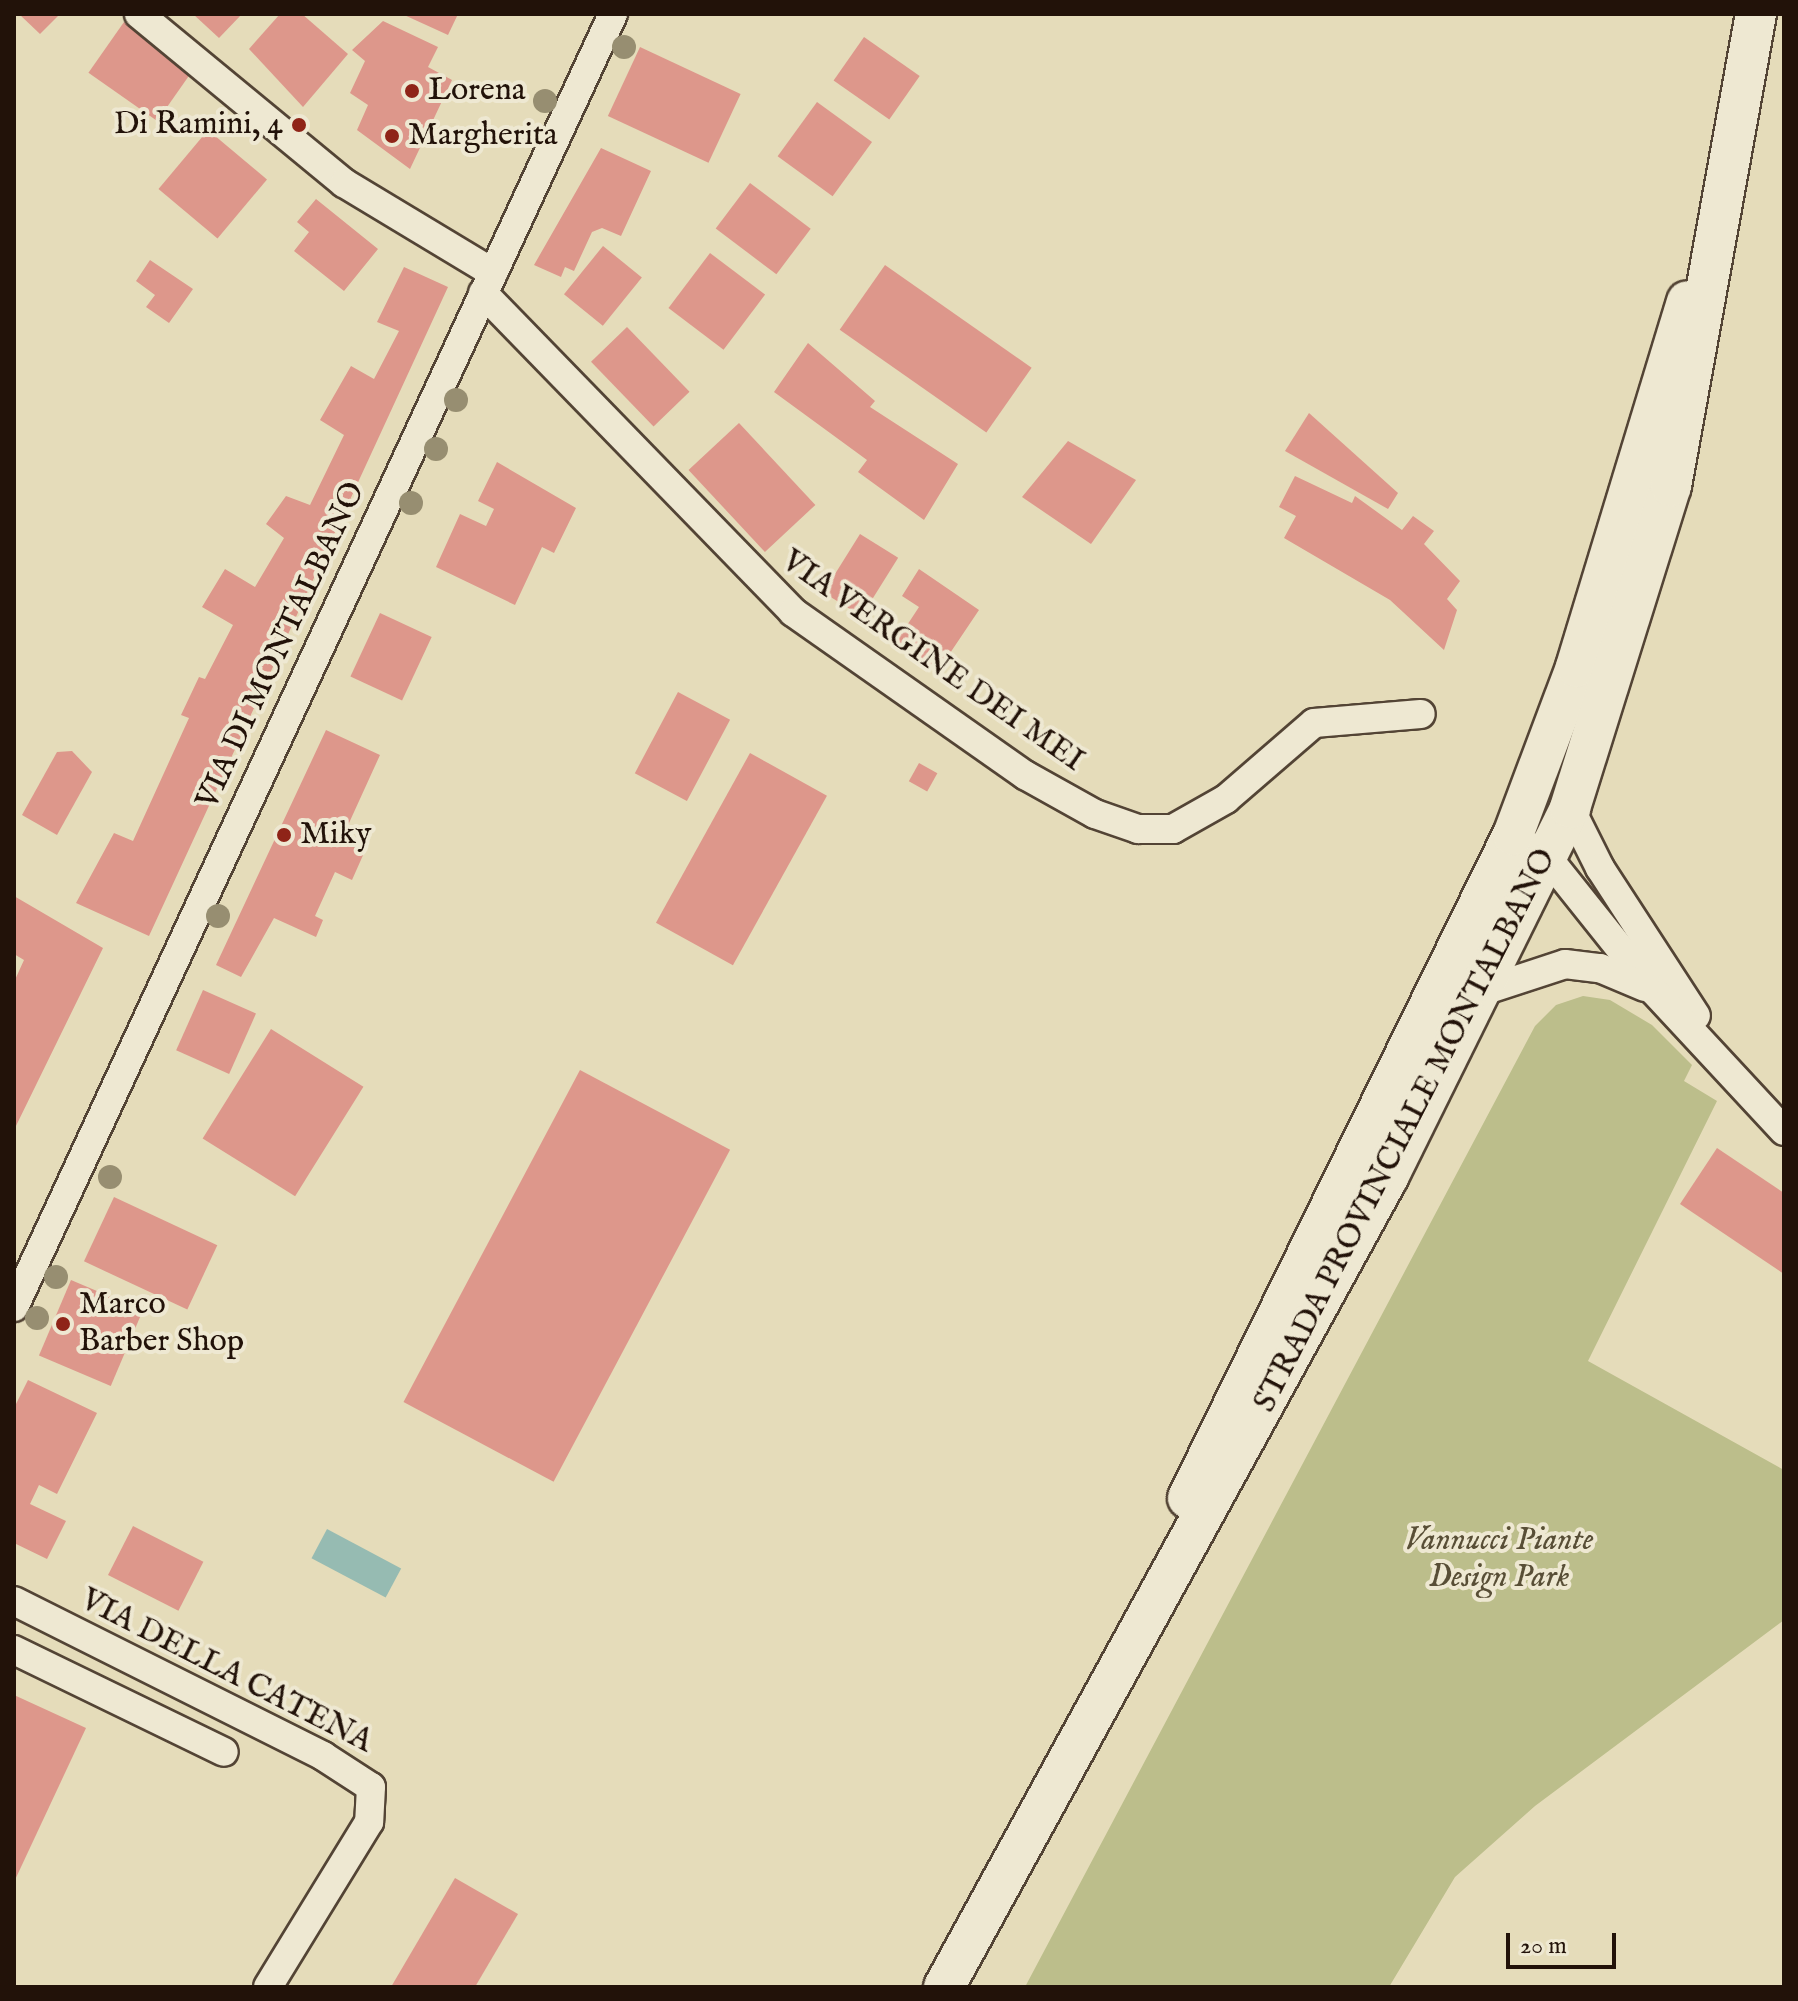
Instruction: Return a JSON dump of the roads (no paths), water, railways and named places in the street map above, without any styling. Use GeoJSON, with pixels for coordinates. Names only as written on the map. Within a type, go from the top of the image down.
{"type":"FeatureCollection","features":[{"type":"Feature","properties":{"kind":"main road","name":"STRADA PROVINCIALE MONTALBANO"},"geometry":{"type":"LineString","coordinates":[[944,1987],[1150,1602],[1172,1581],[1486,990],[1570,808],[1664,518],[1699,352],[1706,267],[1756,14]]}},
{"type":"Feature","properties":{"kind":"main road","name":"STRADA PROVINCIALE MONTALBANO"},"geometry":{"type":"LineString","coordinates":[[1150,1602],[1153,1572],[1531,791],[1599,597],[1677,327],[1706,267]]}},
{"type":"Feature","properties":{"kind":"street","name":"VIA VERGINE DEI MEI"},"geometry":{"type":"LineString","coordinates":[[139,14],[344,183],[488,283],[793,612],[1025,775],[1095,814],[1138,829],[1173,829],[1226,799],[1314,723],[1421,714]]}},
{"type":"Feature","properties":{"kind":"street","name":"VIA DI MONTALBANO"},"geometry":{"type":"LineString","coordinates":[[14,1307],[613,14]]}},
{"type":"Feature","properties":{"kind":"street"},"geometry":{"type":"LineString","coordinates":[[1531,791],[1546,861],[1654,991],[1784,1131]]}},
{"type":"Feature","properties":{"kind":"street"},"geometry":{"type":"LineString","coordinates":[[1570,808],[1614,891],[1742,1087]]}},
{"type":"Feature","properties":{"kind":"street"},"geometry":{"type":"LineString","coordinates":[[1486,990],[1565,964],[1600,968],[1654,991]]}},
{"type":"Feature","properties":{"kind":"street","name":"VIA DELLA CATENA"},"geometry":{"type":"LineString","coordinates":[[14,1601],[292,1740],[362,1779],[375,1809],[268,1987]]}},
{"type":"Feature","properties":{"kind":"street"},"geometry":{"type":"LineString","coordinates":[[14,1650],[224,1752]]}},
{"type":"Feature","properties":{"kind":"street"},"geometry":{"type":"LineString","coordinates":[[177,1729],[195,1691]]}},
{"type":"Feature","properties":{"kind":"water"},"geometry":{"type":"Polygon","coordinates":[[[327,1529],[401,1568],[386,1598],[312,1558],[327,1529]]]}},
{"type":"Feature","properties":{"kind":"place","name":"Lorena"},"geometry":{"type":"Point","coordinates":[412,91]}},
{"type":"Feature","properties":{"kind":"place","name":"Di Ramini, 4"},"geometry":{"type":"Point","coordinates":[299,125]}},
{"type":"Feature","properties":{"kind":"place","name":"Margherita"},"geometry":{"type":"Point","coordinates":[392,136]}},
{"type":"Feature","properties":{"kind":"place","name":"Miky"},"geometry":{"type":"Point","coordinates":[284,835]}},
{"type":"Feature","properties":{"kind":"place","name":"Marco Barber Shop"},"geometry":{"type":"Point","coordinates":[63,1324]}},
{"type":"Feature","properties":{"kind":"park label","name":"Vannucci Piante Design Park"},"geometry":{"type":"Point","coordinates":[1499,1560]}}]}
